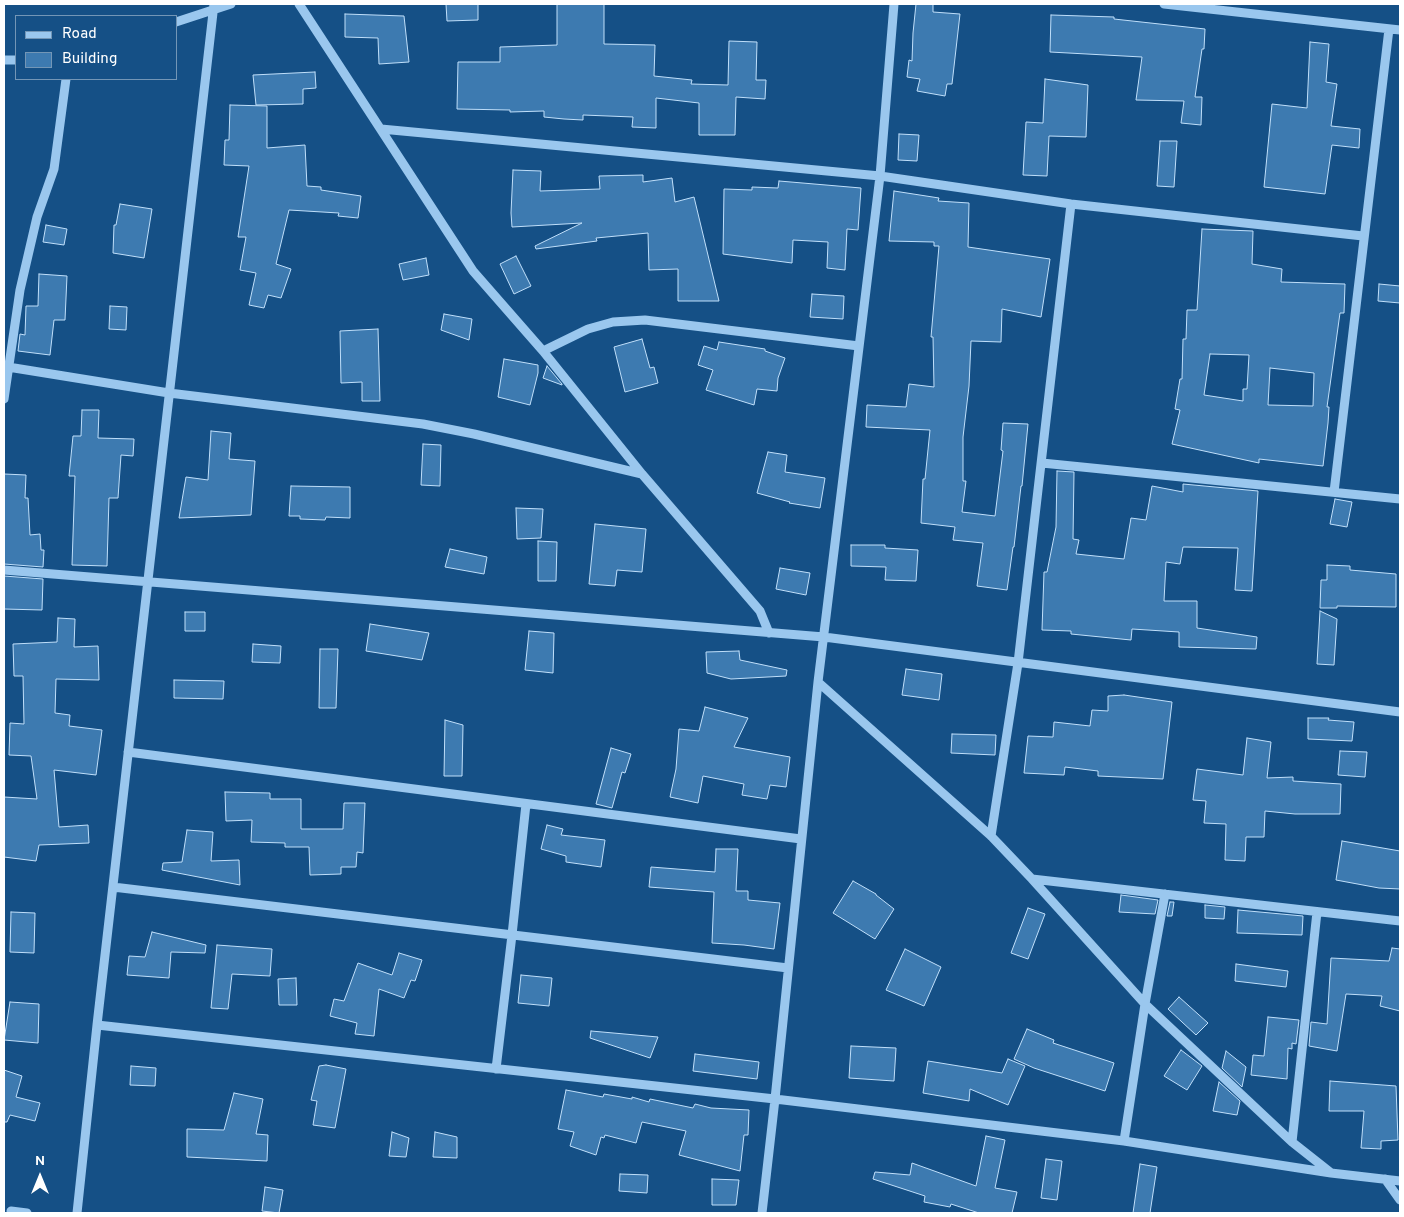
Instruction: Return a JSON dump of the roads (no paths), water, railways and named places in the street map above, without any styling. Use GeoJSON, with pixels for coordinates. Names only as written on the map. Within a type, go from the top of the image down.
{"type":"FeatureCollection","features":[{"type":"Feature","properties":{"kind":"street"},"geometry":{"type":"LineString","coordinates":[[178,21],[213,7],[231,4]]}},
{"type":"Feature","properties":{"kind":"street"},"geometry":{"type":"LineString","coordinates":[[299,4],[473,271],[543,351],[642,474],[760,611],[770,633]]}},
{"type":"Feature","properties":{"kind":"street"},"geometry":{"type":"LineString","coordinates":[[762,1213],[818,682],[880,176],[894,4]]}},
{"type":"Feature","properties":{"kind":"street"},"geometry":{"type":"LineString","coordinates":[[1164,4],[1400,30]]}},
{"type":"Feature","properties":{"kind":"street"},"geometry":{"type":"LineString","coordinates":[[78,1213],[97,1025],[213,7]]}},
{"type":"Feature","properties":{"kind":"street"},"geometry":{"type":"LineString","coordinates":[[1334,492],[1389,29]]}},
{"type":"Feature","properties":{"kind":"street"},"geometry":{"type":"LineString","coordinates":[[4,399],[20,290],[36,217],[54,169],[66,80]]}},
{"type":"Feature","properties":{"kind":"street"},"geometry":{"type":"LineString","coordinates":[[381,129],[880,176],[1071,204],[1363,236]]}},
{"type":"Feature","properties":{"kind":"street"},"geometry":{"type":"LineString","coordinates":[[991,836],[1018,663],[1071,204]]}},
{"type":"Feature","properties":{"kind":"street"},"geometry":{"type":"LineString","coordinates":[[543,351],[588,328],[613,322],[645,320],[859,346]]}},
{"type":"Feature","properties":{"kind":"street"},"geometry":{"type":"LineString","coordinates":[[8,367],[169,392],[423,424],[474,434],[642,474]]}},
{"type":"Feature","properties":{"kind":"street"},"geometry":{"type":"LineString","coordinates":[[1042,463],[1400,499]]}},
{"type":"Feature","properties":{"kind":"street"},"geometry":{"type":"LineString","coordinates":[[4,570],[824,638],[1400,712]]}},
{"type":"Feature","properties":{"kind":"street"},"geometry":{"type":"LineString","coordinates":[[818,682],[991,836],[1145,1004],[1292,1142],[1331,1173]]}},
{"type":"Feature","properties":{"kind":"street"},"geometry":{"type":"LineString","coordinates":[[128,752],[801,839]]}},
{"type":"Feature","properties":{"kind":"street"},"geometry":{"type":"LineString","coordinates":[[496,1069],[526,804]]}},
{"type":"Feature","properties":{"kind":"street"},"geometry":{"type":"LineString","coordinates":[[1032,879],[1400,922]]}},
{"type":"Feature","properties":{"kind":"street"},"geometry":{"type":"LineString","coordinates":[[113,887],[788,968]]}},
{"type":"Feature","properties":{"kind":"street"},"geometry":{"type":"LineString","coordinates":[[1124,1141],[1145,1004],[1165,894]]}},
{"type":"Feature","properties":{"kind":"street"},"geometry":{"type":"LineString","coordinates":[[1292,1142],[1317,912]]}},
{"type":"Feature","properties":{"kind":"street"},"geometry":{"type":"LineString","coordinates":[[97,1025],[775,1099],[1124,1141],[1331,1173],[1400,1181]]}},
{"type":"Feature","properties":{"kind":"street"},"geometry":{"type":"LineString","coordinates":[[1385,1179],[1400,1200]]}},
{"type":"Feature","properties":{"kind":"street"},"geometry":{"type":"LineString","coordinates":[[11,1211],[27,1213]]}}]}
